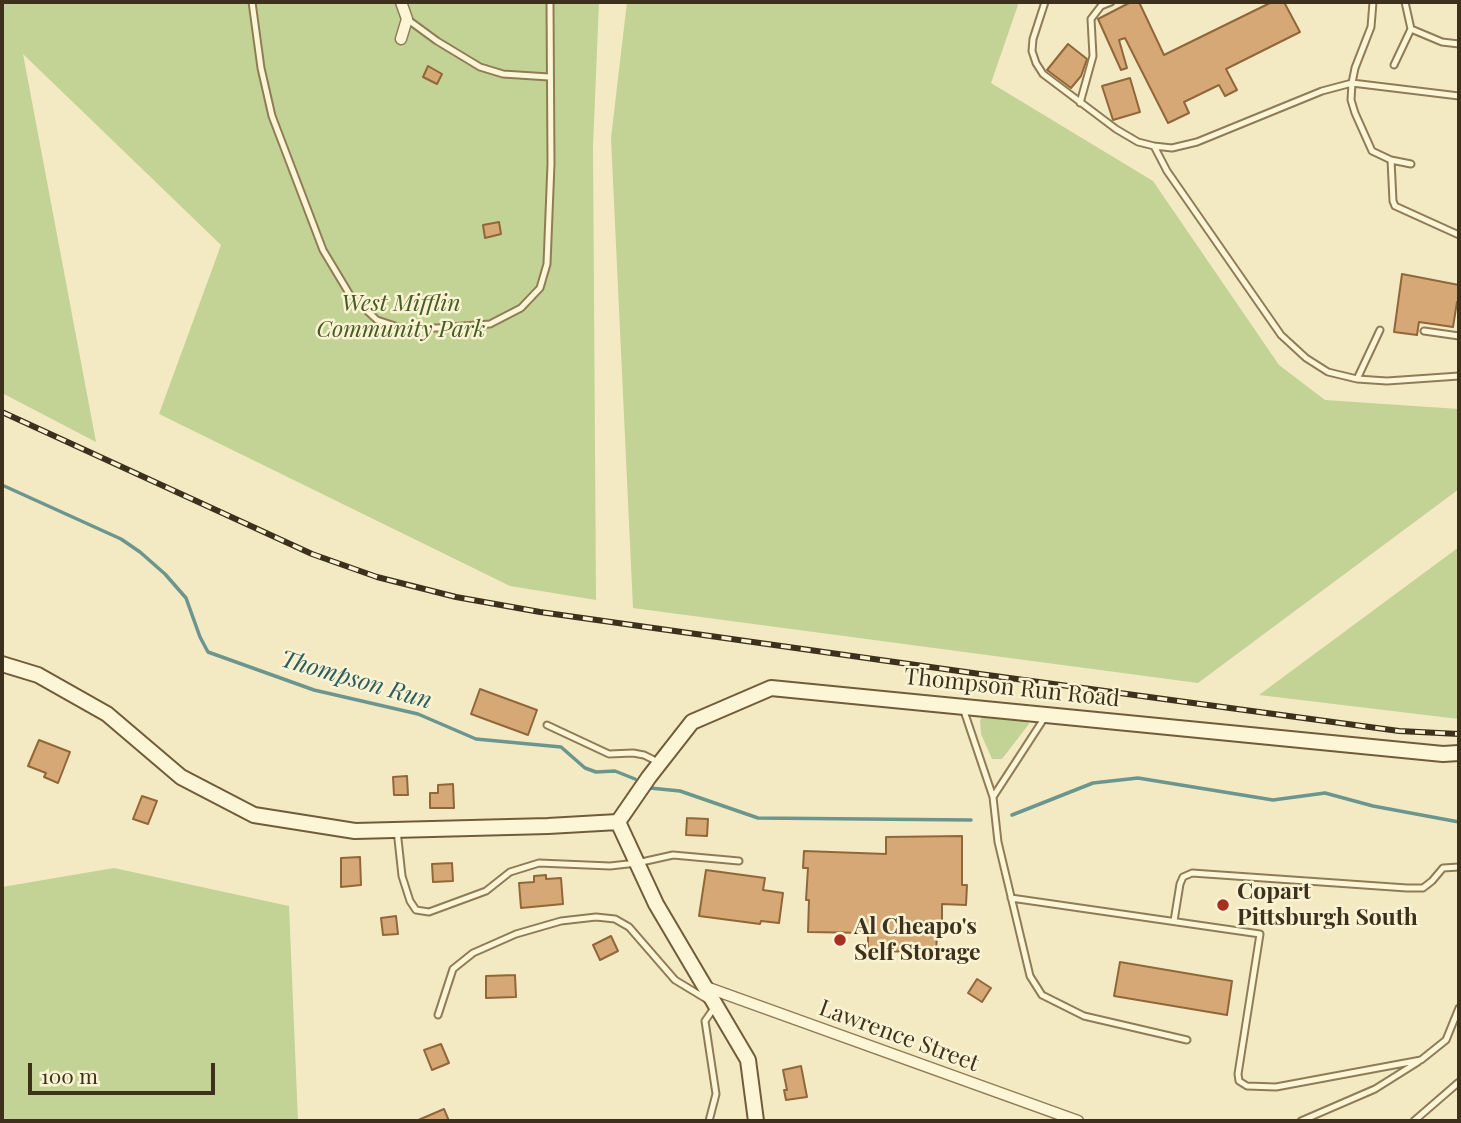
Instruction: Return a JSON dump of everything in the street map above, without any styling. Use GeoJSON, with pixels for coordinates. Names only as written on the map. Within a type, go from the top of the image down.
{"type":"FeatureCollection","features":[{"type":"Feature","properties":{"kind":"street"},"geometry":{"type":"LineString","coordinates":[[401,2],[407,19],[401,39]]}},
{"type":"Feature","properties":{"kind":"street"},"geometry":{"type":"LineString","coordinates":[[2,664],[38,675],[107,714],[181,777],[254,816],[355,831],[618,822],[656,904],[748,1060],[757,1121]]}},
{"type":"Feature","properties":{"kind":"street","name":"Thompson Run Road"},"geometry":{"type":"LineString","coordinates":[[618,822],[692,722],[771,688],[1443,754],[1459,753]]}},
{"type":"Feature","properties":{"kind":"street","name":"Lawrence Street"},"geometry":{"type":"LineString","coordinates":[[706,987],[1078,1121]]}},
{"type":"Feature","properties":{"kind":"lane"},"geometry":{"type":"LineString","coordinates":[[252,2],[261,68],[272,117],[323,250],[350,295],[377,320],[401,328],[490,324],[521,308],[540,288],[547,256],[551,164],[550,2]]}},
{"type":"Feature","properties":{"kind":"lane"},"geometry":{"type":"LineString","coordinates":[[1045,2],[1033,39],[1032,51],[1043,74],[1116,129],[1138,142],[1154,146],[1172,148],[1197,142],[1322,91],[1352,83],[1459,96]]}},
{"type":"Feature","properties":{"kind":"lane"},"geometry":{"type":"LineString","coordinates":[[1080,103],[1093,56],[1091,19],[1101,6],[1111,2]]}},
{"type":"Feature","properties":{"kind":"lane"},"geometry":{"type":"LineString","coordinates":[[1373,2],[1371,27],[1352,83],[1351,100],[1372,151],[1391,160],[1411,164]]}},
{"type":"Feature","properties":{"kind":"lane"},"geometry":{"type":"LineString","coordinates":[[1394,65],[1411,29],[1405,2]]}},
{"type":"Feature","properties":{"kind":"lane"},"geometry":{"type":"LineString","coordinates":[[407,19],[437,41],[480,66],[503,74],[549,77]]}},
{"type":"Feature","properties":{"kind":"lane"},"geometry":{"type":"LineString","coordinates":[[1411,29],[1442,42],[1459,44]]}},
{"type":"Feature","properties":{"kind":"lane"},"geometry":{"type":"LineString","coordinates":[[1154,146],[1167,171],[1281,335],[1306,358],[1328,372],[1357,379],[1387,381],[1459,376]]}},
{"type":"Feature","properties":{"kind":"lane"},"geometry":{"type":"LineString","coordinates":[[1391,160],[1392,201],[1395,206],[1459,235]]}},
{"type":"Feature","properties":{"kind":"lane"},"geometry":{"type":"LineString","coordinates":[[1357,379],[1380,330]]}},
{"type":"Feature","properties":{"kind":"lane"},"geometry":{"type":"LineString","coordinates":[[1424,331],[1459,336]]}},
{"type":"Feature","properties":{"kind":"lane"},"geometry":{"type":"LineString","coordinates":[[962,706],[993,797],[998,842],[1030,976],[1042,995],[1084,1016],[1187,1040]]}},
{"type":"Feature","properties":{"kind":"lane"},"geometry":{"type":"LineString","coordinates":[[993,797],[1047,715]]}},
{"type":"Feature","properties":{"kind":"lane"},"geometry":{"type":"LineString","coordinates":[[547,725],[609,754],[644,755],[660,763]]}},
{"type":"Feature","properties":{"kind":"lane"},"geometry":{"type":"LineString","coordinates":[[397,830],[402,876],[410,901],[416,909],[429,912],[486,891],[510,872],[539,863],[610,866],[673,855],[739,861]]}},
{"type":"Feature","properties":{"kind":"lane"},"geometry":{"type":"LineString","coordinates":[[1174,921],[1180,884],[1183,877],[1192,873],[1423,888],[1443,868],[1459,867]]}},
{"type":"Feature","properties":{"kind":"lane"},"geometry":{"type":"LineString","coordinates":[[1011,898],[1260,934],[1238,1074],[1239,1081],[1247,1086],[1276,1087],[1421,1060]]}},
{"type":"Feature","properties":{"kind":"lane"},"geometry":{"type":"LineString","coordinates":[[438,1014],[453,969],[473,953],[516,934],[561,921],[596,917],[615,919],[629,927],[674,980],[716,1005],[705,1021],[716,1094],[709,1121]]}},
{"type":"Feature","properties":{"kind":"lane"},"geometry":{"type":"LineString","coordinates":[[1301,1121],[1375,1089],[1421,1060],[1446,1040],[1459,1007]]}},
{"type":"Feature","properties":{"kind":"lane"},"geometry":{"type":"LineString","coordinates":[[1414,1121],[1459,1082]]}},
{"type":"Feature","properties":{"kind":"green space","name":"West Mifflin Community Park"},"geometry":{"type":"Polygon","coordinates":[[[2,2],[599,2],[593,146],[596,600],[510,586],[159,414],[221,245],[23,54],[96,442],[2,393],[2,2]]]}},
{"type":"Feature","properties":{"kind":"green space"},"geometry":{"type":"Polygon","coordinates":[[[627,2],[1019,2],[991,83],[1153,181],[1279,365],[1325,400],[1459,409],[1459,489],[1198,683],[633,608],[611,138],[627,2]]]}},
{"type":"Feature","properties":{"kind":"green space"},"geometry":{"type":"Polygon","coordinates":[[[1459,547],[1459,719],[1259,695],[1459,547]]]}},
{"type":"Feature","properties":{"kind":"green space"},"geometry":{"type":"Polygon","coordinates":[[[985,714],[1025,716],[1029,724],[1002,759],[992,759],[981,734],[980,720],[985,714]]]}},
{"type":"Feature","properties":{"kind":"green space"},"geometry":{"type":"Polygon","coordinates":[[[114,868],[289,906],[298,1121],[2,1121],[2,887],[114,868]]]}},
{"type":"Feature","properties":{"kind":"building"},"geometry":{"type":"Polygon","coordinates":[[[1131,2],[1139,2],[1164,55],[1272,2],[1284,2],[1300,32],[1226,69],[1237,90],[1225,96],[1219,85],[1184,102],[1189,113],[1168,123],[1125,38],[1119,40],[1127,68],[1121,70],[1098,19],[1131,2]]]}},
{"type":"Feature","properties":{"kind":"building"},"geometry":{"type":"Polygon","coordinates":[[[1068,44],[1087,59],[1081,76],[1071,88],[1047,70],[1068,44]]]}},
{"type":"Feature","properties":{"kind":"building"},"geometry":{"type":"Polygon","coordinates":[[[428,66],[442,74],[437,84],[423,77],[428,66]]]}},
{"type":"Feature","properties":{"kind":"building"},"geometry":{"type":"Polygon","coordinates":[[[1130,78],[1140,112],[1113,120],[1102,86],[1130,78]]]}},
{"type":"Feature","properties":{"kind":"building"},"geometry":{"type":"Polygon","coordinates":[[[499,222],[501,234],[485,238],[483,225],[499,222]]]}},
{"type":"Feature","properties":{"kind":"building"},"geometry":{"type":"Polygon","coordinates":[[[1402,274],[1459,285],[1459,303],[1457,302],[1453,327],[1419,322],[1417,335],[1394,332],[1402,274]]]}},
{"type":"Feature","properties":{"kind":"building"},"geometry":{"type":"Polygon","coordinates":[[[480,689],[537,710],[528,735],[471,714],[480,689]]]}},
{"type":"Feature","properties":{"kind":"building"},"geometry":{"type":"Polygon","coordinates":[[[39,740],[70,752],[58,783],[44,777],[46,773],[28,766],[39,740]]]}},
{"type":"Feature","properties":{"kind":"building"},"geometry":{"type":"Polygon","coordinates":[[[407,776],[408,795],[394,795],[393,777],[407,776]]]}},
{"type":"Feature","properties":{"kind":"building"},"geometry":{"type":"Polygon","coordinates":[[[453,784],[454,808],[430,808],[430,793],[438,793],[438,785],[453,784]]]}},
{"type":"Feature","properties":{"kind":"building"},"geometry":{"type":"Polygon","coordinates":[[[142,796],[157,801],[148,824],[133,819],[142,796]]]}},
{"type":"Feature","properties":{"kind":"building"},"geometry":{"type":"Polygon","coordinates":[[[687,818],[708,819],[707,836],[686,835],[687,818]]]}},
{"type":"Feature","properties":{"kind":"building"},"geometry":{"type":"Polygon","coordinates":[[[962,836],[962,885],[967,885],[966,905],[942,904],[942,935],[937,935],[936,952],[868,951],[868,933],[808,932],[808,868],[803,868],[804,851],[886,854],[886,837],[962,836]]]}},
{"type":"Feature","properties":{"kind":"building"},"geometry":{"type":"Polygon","coordinates":[[[360,857],[361,885],[341,887],[341,858],[360,857]]]}},
{"type":"Feature","properties":{"kind":"building"},"geometry":{"type":"Polygon","coordinates":[[[452,863],[453,881],[433,882],[432,864],[452,863]]]}},
{"type":"Feature","properties":{"kind":"building"},"geometry":{"type":"Polygon","coordinates":[[[706,870],[765,878],[763,890],[783,893],[779,923],[761,921],[760,924],[699,916],[706,870]]]}},
{"type":"Feature","properties":{"kind":"building"},"geometry":{"type":"Polygon","coordinates":[[[546,875],[546,879],[561,878],[563,904],[521,908],[519,883],[534,882],[534,876],[546,875]]]}},
{"type":"Feature","properties":{"kind":"building"},"geometry":{"type":"Polygon","coordinates":[[[396,916],[398,934],[383,935],[381,918],[396,916]]]}},
{"type":"Feature","properties":{"kind":"building"},"geometry":{"type":"Polygon","coordinates":[[[611,936],[618,951],[600,960],[593,945],[611,936]]]}},
{"type":"Feature","properties":{"kind":"building"},"geometry":{"type":"Polygon","coordinates":[[[1120,962],[1232,981],[1227,1015],[1114,996],[1120,962]]]}},
{"type":"Feature","properties":{"kind":"building"},"geometry":{"type":"Polygon","coordinates":[[[515,975],[516,997],[486,998],[486,976],[515,975]]]}},
{"type":"Feature","properties":{"kind":"building"},"geometry":{"type":"Polygon","coordinates":[[[977,979],[991,988],[982,1002],[968,993],[977,979]]]}},
{"type":"Feature","properties":{"kind":"building"},"geometry":{"type":"Polygon","coordinates":[[[441,1044],[449,1063],[432,1070],[424,1050],[441,1044]]]}},
{"type":"Feature","properties":{"kind":"building"},"geometry":{"type":"Polygon","coordinates":[[[801,1066],[807,1097],[786,1100],[783,1070],[801,1066]]]}},
{"type":"Feature","properties":{"kind":"building"},"geometry":{"type":"Polygon","coordinates":[[[444,1109],[449,1121],[416,1121],[444,1109]]]}},
{"type":"Feature","properties":{"kind":"waterway","name":"Thompson Run"},"geometry":{"type":"LineString","coordinates":[[2,485],[121,539],[140,552],[165,574],[186,598],[208,652],[314,690],[418,714],[476,739],[561,747],[585,768],[596,772],[615,771],[635,779]]}},
{"type":"Feature","properties":{"kind":"waterway","name":"Thompson Run"},"geometry":{"type":"LineString","coordinates":[[1012,815],[1093,783],[1138,778],[1273,800],[1325,793],[1373,806],[1459,822]]}},
{"type":"Feature","properties":{"kind":"waterway","name":"Thompson Run"},"geometry":{"type":"LineString","coordinates":[[650,788],[680,791],[758,818],[971,820]]}},
{"type":"Feature","properties":{"kind":"railway"},"geometry":{"type":"LineString","coordinates":[[2,412],[312,554],[377,577],[456,597],[540,612],[980,674],[1399,731],[1459,734]]}},
{"type":"Feature","properties":{"kind":"place","name":"Copart Pittsburgh South"},"geometry":{"type":"Point","coordinates":[1223,905]}},
{"type":"Feature","properties":{"kind":"place","name":"Al Cheapo's Self Storage"},"geometry":{"type":"Point","coordinates":[840,940]}}]}
